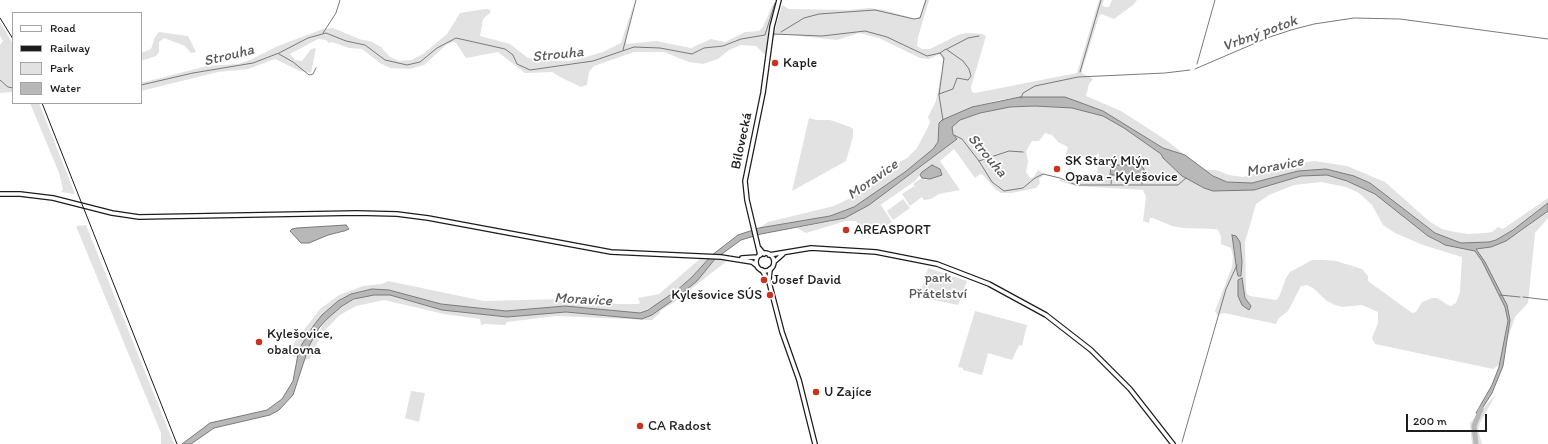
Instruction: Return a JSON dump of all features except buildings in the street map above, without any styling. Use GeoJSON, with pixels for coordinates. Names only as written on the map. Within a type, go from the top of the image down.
{"type":"FeatureCollection","features":[{"type":"Feature","properties":{"kind":"main road","name":"Bílovecká"},"geometry":{"type":"LineString","coordinates":[[759,256],[759,248],[746,194],[746,176],[762,102],[770,37],[779,0]]}},
{"type":"Feature","properties":{"kind":"main road"},"geometry":{"type":"LineString","coordinates":[[0,194],[20,194],[47,197],[112,213],[139,217],[357,213],[397,214],[435,219],[611,252],[703,256],[731,258],[752,262],[762,270],[769,282],[782,332],[799,380],[815,444]]}},
{"type":"Feature","properties":{"kind":"main road"},"geometry":{"type":"LineString","coordinates":[[759,248],[764,254]]}},
{"type":"Feature","properties":{"kind":"main road"},"geometry":{"type":"LineString","coordinates":[[731,258],[759,256],[764,254],[769,255],[794,250],[841,248],[903,256],[959,272],[1010,294],[1061,326],[1102,360],[1136,396],[1173,444]]}},
{"type":"Feature","properties":{"kind":"main road"},"geometry":{"type":"LineString","coordinates":[[769,282],[770,269],[777,257],[786,252]]}},
{"type":"Feature","properties":{"kind":"main road"},"geometry":{"type":"LineString","coordinates":[[769,255],[774,262]]}},
{"type":"Feature","properties":{"kind":"main road"},"geometry":{"type":"LineString","coordinates":[[757,266],[759,256]]}},
{"type":"Feature","properties":{"kind":"main road"},"geometry":{"type":"LineString","coordinates":[[762,270],[770,269]]}},
{"type":"Feature","properties":{"kind":"green space"},"geometry":{"type":"Polygon","coordinates":[[[635,0],[626,41],[627,44],[656,41],[691,48],[711,39],[725,42],[745,32],[759,31],[763,27],[773,4],[775,7],[768,29],[766,54],[764,54],[756,46],[741,45],[729,50],[718,59],[703,64],[689,62],[664,52],[634,52],[594,66],[589,72],[587,85],[581,87],[552,72],[525,73],[498,52],[466,58],[456,43],[453,42],[446,45],[424,65],[410,69],[390,68],[380,63],[362,49],[349,48],[332,42],[329,43],[326,40],[318,39],[290,54],[295,60],[302,61],[311,49],[316,48],[311,73],[300,71],[275,59],[248,69],[218,72],[142,91],[142,83],[207,66],[238,64],[250,60],[278,46],[323,29],[333,28],[362,40],[370,41],[381,47],[390,57],[399,61],[411,60],[423,54],[447,34],[460,13],[485,9],[489,9],[491,12],[483,19],[480,36],[510,44],[528,58],[536,60],[569,61],[579,59],[603,52],[621,43],[635,0]]]}},
{"type":"Feature","properties":{"kind":"green space"},"geometry":{"type":"Polygon","coordinates":[[[925,0],[929,0],[918,37],[917,46],[922,49],[930,49],[958,35],[967,33],[982,34],[986,36],[971,87],[972,92],[975,93],[1077,73],[1099,0],[1104,0],[1102,5],[1109,7],[1112,0],[1137,0],[1133,5],[1114,19],[1101,14],[1099,16],[1082,70],[1082,73],[1093,79],[1089,84],[1086,96],[1121,111],[1166,140],[1185,155],[1163,148],[1103,111],[1049,97],[1020,97],[999,100],[972,107],[942,120],[939,123],[938,142],[933,149],[905,172],[854,207],[830,216],[759,228],[768,222],[834,206],[865,191],[877,178],[886,177],[892,172],[900,162],[907,158],[917,148],[927,129],[930,122],[928,117],[936,101],[943,60],[940,54],[929,59],[920,58],[879,38],[859,33],[837,40],[790,35],[776,35],[773,37],[782,5],[789,9],[850,10],[869,8],[884,10],[916,19],[920,16],[925,0]]]}},
{"type":"Feature","properties":{"kind":"green space"},"geometry":{"type":"Polygon","coordinates":[[[0,22],[12,42],[12,92],[0,93],[0,45],[3,41],[0,36],[0,22]]]}},
{"type":"Feature","properties":{"kind":"green space"},"geometry":{"type":"Polygon","coordinates":[[[159,32],[188,36],[196,52],[191,53],[185,46],[164,38],[159,42],[159,52],[156,56],[142,61],[142,53],[151,49],[155,37],[159,32]]]}},
{"type":"Feature","properties":{"kind":"green space"},"geometry":{"type":"Polygon","coordinates":[[[30,104],[39,104],[75,194],[61,192],[63,189],[59,173],[30,104]]]}},
{"type":"Feature","properties":{"kind":"green space"},"geometry":{"type":"Polygon","coordinates":[[[1035,106],[1072,108],[1103,116],[1124,128],[1161,154],[1163,158],[1182,176],[1204,188],[1213,191],[1254,190],[1301,176],[1327,175],[1347,181],[1375,194],[1428,236],[1445,245],[1475,249],[1491,247],[1517,234],[1548,211],[1548,218],[1535,233],[1528,303],[1515,317],[1499,365],[1493,369],[1375,344],[1372,338],[1378,323],[1378,312],[1362,305],[1342,307],[1335,305],[1327,301],[1313,288],[1307,285],[1301,286],[1288,311],[1279,318],[1276,324],[1224,313],[1217,315],[1215,311],[1232,267],[1233,257],[1231,248],[1221,244],[1221,237],[1218,230],[1172,226],[1153,218],[1150,218],[1149,223],[1143,221],[1146,197],[1143,190],[1076,186],[1059,181],[1060,179],[1066,182],[1076,178],[1092,180],[1097,178],[1099,153],[1095,156],[1080,157],[1079,160],[1065,157],[1068,147],[1058,142],[1052,135],[1045,133],[1039,141],[1032,141],[1026,151],[1028,162],[1026,172],[1030,178],[1034,177],[1038,170],[1045,174],[1039,179],[1040,183],[1036,188],[1011,193],[1001,193],[996,190],[983,175],[980,174],[975,178],[954,149],[940,161],[960,190],[939,194],[931,199],[924,200],[913,184],[922,178],[925,180],[942,175],[940,169],[932,165],[922,172],[915,181],[876,208],[881,205],[892,222],[879,230],[876,226],[864,233],[856,221],[846,221],[806,233],[797,228],[833,221],[895,186],[957,139],[953,134],[952,127],[960,120],[980,113],[1010,107],[1035,106]],[[1321,182],[1294,185],[1269,195],[1256,204],[1245,242],[1247,294],[1250,296],[1276,300],[1279,297],[1286,278],[1290,272],[1312,260],[1324,260],[1336,261],[1362,269],[1368,276],[1368,281],[1412,313],[1416,312],[1422,302],[1432,298],[1437,298],[1451,306],[1456,303],[1460,292],[1462,257],[1423,245],[1395,233],[1383,225],[1372,205],[1359,193],[1346,187],[1321,182]],[[1232,235],[1237,272],[1241,276],[1240,242],[1232,235]]]}},
{"type":"Feature","properties":{"kind":"green space"},"geometry":{"type":"Polygon","coordinates":[[[809,118],[816,120],[830,120],[850,127],[853,129],[853,137],[846,161],[792,191],[809,118]]]}},
{"type":"Feature","properties":{"kind":"green space"},"geometry":{"type":"Polygon","coordinates":[[[1314,161],[1347,166],[1385,182],[1430,222],[1442,229],[1455,232],[1468,234],[1485,233],[1492,232],[1498,227],[1503,229],[1548,198],[1548,203],[1513,230],[1496,240],[1489,242],[1461,243],[1435,233],[1370,183],[1354,176],[1326,169],[1298,171],[1252,183],[1241,184],[1221,180],[1204,170],[1216,170],[1229,175],[1243,177],[1282,166],[1314,161]]]}},
{"type":"Feature","properties":{"kind":"green space"},"geometry":{"type":"Polygon","coordinates":[[[914,186],[922,197],[910,206],[902,194],[914,186]]]}},
{"type":"Feature","properties":{"kind":"green space"},"geometry":{"type":"Polygon","coordinates":[[[903,199],[910,208],[893,220],[887,211],[903,199]]]}},
{"type":"Feature","properties":{"kind":"green space"},"geometry":{"type":"Polygon","coordinates":[[[86,225],[174,444],[161,444],[161,433],[76,226],[86,225]]]}},
{"type":"Feature","properties":{"kind":"green space"},"geometry":{"type":"Polygon","coordinates":[[[701,258],[708,259],[692,277],[658,304],[639,313],[565,306],[506,311],[441,304],[389,290],[372,289],[359,292],[351,294],[314,325],[303,342],[297,358],[290,355],[294,343],[320,309],[339,295],[363,286],[382,284],[388,281],[484,301],[561,299],[574,297],[616,304],[638,304],[640,303],[638,298],[659,294],[701,258]]]}},
{"type":"Feature","properties":{"kind":"green space"},"geometry":{"type":"Polygon","coordinates":[[[715,259],[727,261],[673,303],[660,311],[660,313],[652,320],[556,316],[507,322],[505,325],[481,325],[480,319],[444,314],[384,300],[356,306],[340,315],[322,333],[310,359],[304,360],[309,346],[327,319],[342,306],[361,297],[390,295],[442,310],[507,317],[566,312],[642,319],[662,308],[715,259]]]}},
{"type":"Feature","properties":{"kind":"green space","name":"park Přátelství"},"geometry":{"type":"Polygon","coordinates":[[[928,268],[967,281],[958,305],[919,297],[928,268]]]}},
{"type":"Feature","properties":{"kind":"green space"},"geometry":{"type":"Polygon","coordinates":[[[975,311],[1027,325],[1022,346],[1019,345],[1012,360],[988,353],[982,375],[963,370],[963,368],[958,367],[975,311]]]}},
{"type":"Feature","properties":{"kind":"green space"},"geometry":{"type":"Polygon","coordinates":[[[411,391],[425,393],[419,422],[405,418],[411,391]]]}},
{"type":"Feature","properties":{"kind":"green space"},"geometry":{"type":"Polygon","coordinates":[[[1496,394],[1480,423],[1478,430],[1482,444],[1472,444],[1470,423],[1496,394]]]}},
{"type":"Feature","properties":{"kind":"water"},"geometry":{"type":"Polygon","coordinates":[[[1020,97],[1065,97],[1103,111],[1163,148],[1185,155],[1213,176],[1227,182],[1252,183],[1298,171],[1326,169],[1354,176],[1370,183],[1435,233],[1461,243],[1489,242],[1496,240],[1513,230],[1548,203],[1548,211],[1506,241],[1491,247],[1476,249],[1485,262],[1507,305],[1510,320],[1503,366],[1492,393],[1478,415],[1476,413],[1492,385],[1499,367],[1508,321],[1505,307],[1482,261],[1475,251],[1445,245],[1428,236],[1375,194],[1347,181],[1327,175],[1301,176],[1254,190],[1213,191],[1204,188],[1182,176],[1163,158],[1161,154],[1124,128],[1103,116],[1072,108],[1035,106],[1010,107],[980,113],[960,120],[952,127],[953,134],[957,139],[869,205],[845,218],[761,234],[741,240],[715,259],[697,281],[680,295],[652,315],[642,319],[566,312],[507,317],[442,310],[390,295],[374,295],[354,299],[342,306],[319,328],[309,346],[293,395],[279,410],[270,415],[214,428],[191,444],[182,444],[210,423],[267,410],[282,399],[293,381],[299,349],[314,325],[322,315],[338,301],[351,294],[372,289],[389,290],[441,304],[506,311],[565,306],[640,313],[648,310],[676,291],[692,277],[712,255],[738,235],[759,228],[830,216],[854,207],[905,172],[933,149],[938,142],[939,123],[942,120],[972,107],[1020,97]]]}},
{"type":"Feature","properties":{"kind":"water"},"geometry":{"type":"Polygon","coordinates":[[[932,165],[940,169],[942,175],[930,179],[922,178],[920,175],[922,172],[932,165]]]}},
{"type":"Feature","properties":{"kind":"water"},"geometry":{"type":"Polygon","coordinates":[[[1111,165],[1141,165],[1144,169],[1144,176],[1110,175],[1111,165]]]}},
{"type":"Feature","properties":{"kind":"water"},"geometry":{"type":"Polygon","coordinates":[[[346,225],[349,229],[328,235],[309,243],[301,243],[290,231],[297,228],[346,225]]]}},
{"type":"Feature","properties":{"kind":"water"},"geometry":{"type":"Polygon","coordinates":[[[1232,235],[1236,236],[1240,242],[1242,262],[1241,276],[1238,276],[1237,272],[1232,235]]]}},
{"type":"Feature","properties":{"kind":"water"},"geometry":{"type":"Polygon","coordinates":[[[1242,278],[1245,298],[1251,306],[1249,310],[1242,305],[1238,296],[1238,280],[1242,278]]]}},
{"type":"Feature","properties":{"kind":"waterway"},"geometry":{"type":"LineString","coordinates":[[323,33],[336,13],[340,0]]}},
{"type":"Feature","properties":{"kind":"waterway"},"geometry":{"type":"LineString","coordinates":[[623,50],[636,0]]}},
{"type":"Feature","properties":{"kind":"waterway"},"geometry":{"type":"LineString","coordinates":[[781,32],[804,18],[819,14],[875,10],[914,19],[920,18],[926,0]]}},
{"type":"Feature","properties":{"kind":"waterway"},"geometry":{"type":"LineString","coordinates":[[1080,72],[1101,0]]}},
{"type":"Feature","properties":{"kind":"waterway"},"geometry":{"type":"LineString","coordinates":[[1197,64],[1215,0]]}},
{"type":"Feature","properties":{"kind":"waterway","name":"Strouha"},"geometry":{"type":"LineString","coordinates":[[142,85],[193,73],[253,63],[279,53],[308,38],[326,33],[346,41],[365,45],[385,60],[407,65],[420,62],[437,48],[456,38],[505,49],[513,55],[517,64],[530,70],[593,61],[634,47],[660,48],[692,54],[704,48],[723,46],[741,39],[765,35],[775,3]]}},
{"type":"Feature","properties":{"kind":"waterway","name":"Vrbný potok"},"geometry":{"type":"LineString","coordinates":[[1195,69],[1267,38],[1291,30],[1314,24],[1354,18],[1400,19],[1548,39]]}},
{"type":"Feature","properties":{"kind":"waterway","name":"Strouha"},"geometry":{"type":"LineString","coordinates":[[773,34],[822,36],[865,31],[887,37],[927,56],[940,53],[944,58],[939,95],[943,120]]}},
{"type":"Feature","properties":{"kind":"waterway"},"geometry":{"type":"LineString","coordinates":[[947,49],[968,38],[979,36]]}},
{"type":"Feature","properties":{"kind":"waterway"},"geometry":{"type":"LineString","coordinates":[[939,94],[953,89],[957,78],[968,80],[971,76],[969,69],[963,61],[946,49],[940,53]]}},
{"type":"Feature","properties":{"kind":"waterway"},"geometry":{"type":"LineString","coordinates":[[279,54],[293,62],[309,75],[313,74],[316,68]]}},
{"type":"Feature","properties":{"kind":"waterway","name":"Vrbný potok"},"geometry":{"type":"LineString","coordinates":[[1021,98],[1023,93],[1035,86],[1078,77],[1165,73],[1190,70]]}},
{"type":"Feature","properties":{"kind":"waterway","name":"Strouha"},"geometry":{"type":"LineString","coordinates":[[0,80],[8,87],[12,88]]}},
{"type":"Feature","properties":{"kind":"waterway","name":"Strouha"},"geometry":{"type":"LineString","coordinates":[[954,135],[962,139],[979,161],[992,182],[1004,191],[1023,188],[1035,178],[1043,174],[1060,178],[1076,185],[1178,185],[1186,178]]}},
{"type":"Feature","properties":{"kind":"waterway"},"geometry":{"type":"LineString","coordinates":[[979,161],[1009,151],[1023,152]]}},
{"type":"Feature","properties":{"kind":"waterway"},"geometry":{"type":"LineString","coordinates":[[1111,184],[1112,174]]}},
{"type":"Feature","properties":{"kind":"waterway"},"geometry":{"type":"LineString","coordinates":[[1142,175],[1142,184]]}},
{"type":"Feature","properties":{"kind":"waterway"},"geometry":{"type":"LineString","coordinates":[[1182,442],[1226,289],[1237,265]]}},
{"type":"Feature","properties":{"kind":"waterway"},"geometry":{"type":"LineString","coordinates":[[1500,295],[1520,297]]}},
{"type":"Feature","properties":{"kind":"waterway"},"geometry":{"type":"LineString","coordinates":[[1523,297],[1548,300]]}},
{"type":"Feature","properties":{"kind":"waterway"},"geometry":{"type":"LineString","coordinates":[[1476,444],[1474,426],[1481,409]]}},
{"type":"Feature","properties":{"kind":"railway"},"geometry":{"type":"LineString","coordinates":[[0,18],[12,37]]}},
{"type":"Feature","properties":{"kind":"railway"},"geometry":{"type":"LineString","coordinates":[[42,104],[177,444]]}},
{"type":"Feature","properties":{"kind":"place","name":"Kaple"},"geometry":{"type":"Point","coordinates":[775,63]}},
{"type":"Feature","properties":{"kind":"place","name":"SK Starý Mlýn Opava - Kylešovice"},"geometry":{"type":"Point","coordinates":[1057,169]}},
{"type":"Feature","properties":{"kind":"place","name":"AREASPORT"},"geometry":{"type":"Point","coordinates":[846,230]}},
{"type":"Feature","properties":{"kind":"place","name":"Josef David"},"geometry":{"type":"Point","coordinates":[764,280]}},
{"type":"Feature","properties":{"kind":"place","name":"Kylešovice SÚS"},"geometry":{"type":"Point","coordinates":[770,295]}},
{"type":"Feature","properties":{"kind":"place","name":"Kylešovice, obalovna"},"geometry":{"type":"Point","coordinates":[259,342]}},
{"type":"Feature","properties":{"kind":"place","name":"U Zajíce"},"geometry":{"type":"Point","coordinates":[816,392]}},
{"type":"Feature","properties":{"kind":"place","name":"CA Radost"},"geometry":{"type":"Point","coordinates":[640,426]}},
{"type":"Feature","properties":{"kind":"water label","name":"Moravice"},"geometry":{"type":"Point","coordinates":[1275,167]}},
{"type":"Feature","properties":{"kind":"water label","name":"Moravice"},"geometry":{"type":"Point","coordinates":[873,180]}},
{"type":"Feature","properties":{"kind":"water label","name":"Moravice"},"geometry":{"type":"Point","coordinates":[583,300]}}]}
